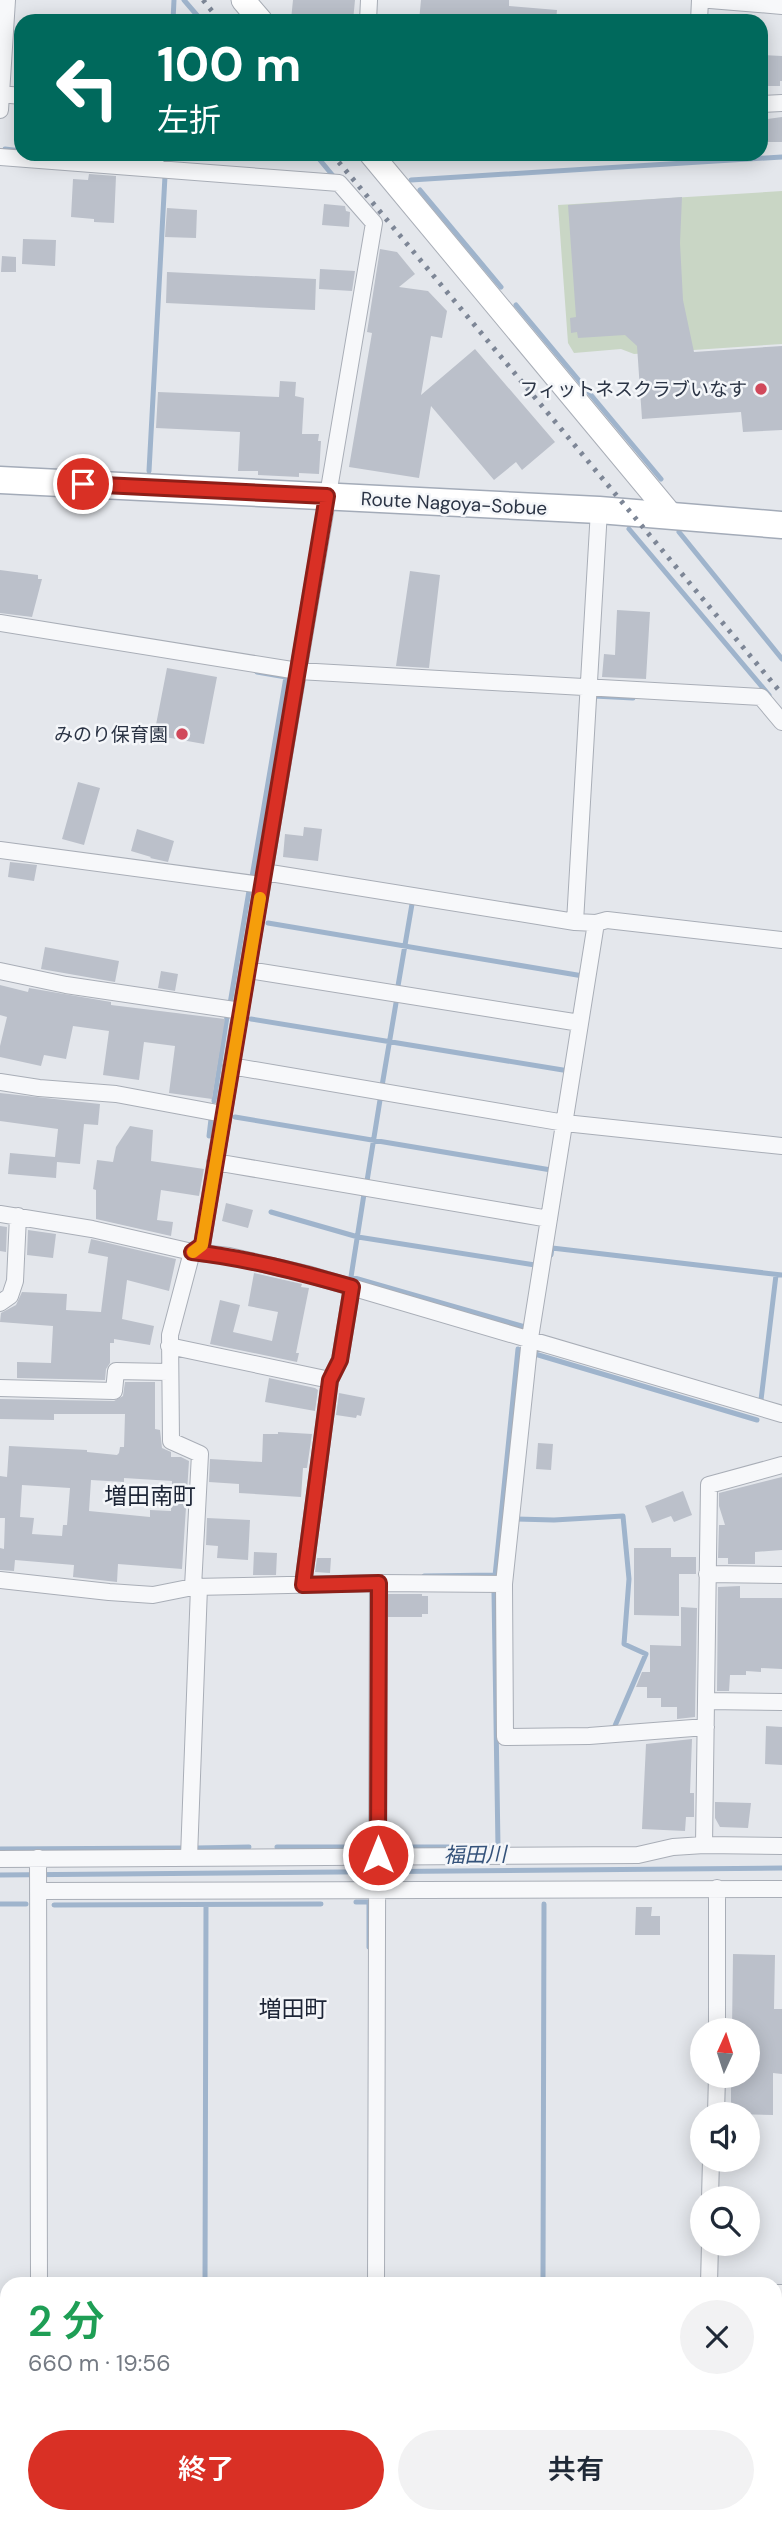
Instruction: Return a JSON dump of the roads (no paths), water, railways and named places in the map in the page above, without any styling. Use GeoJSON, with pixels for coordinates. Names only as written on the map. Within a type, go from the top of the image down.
{"type":"FeatureCollection","features":[{"type":"Feature","properties":{"kind":"main road","name":"Route Nagoya-Sobue"},"geometry":{"type":"LineString","coordinates":[[0,480],[599,510],[782,525]]}},
{"type":"Feature","properties":{"kind":"street"},"geometry":{"type":"LineString","coordinates":[[0,110],[7,0]]}},
{"type":"Feature","properties":{"kind":"street"},"geometry":{"type":"LineString","coordinates":[[243,0],[255,14]]}},
{"type":"Feature","properties":{"kind":"street"},"geometry":{"type":"LineString","coordinates":[[710,0],[782,6]]}},
{"type":"Feature","properties":{"kind":"street"},"geometry":{"type":"LineString","coordinates":[[52,161],[339,183],[374,223],[312,576],[202,1245],[192,1252],[169,1346],[171,1441],[200,1454],[189,1857]]}},
{"type":"Feature","properties":{"kind":"street"},"geometry":{"type":"LineString","coordinates":[[377,161],[671,515]]}},
{"type":"Feature","properties":{"kind":"street"},"geometry":{"type":"LineString","coordinates":[[575,922],[599,510]]}},
{"type":"Feature","properties":{"kind":"street"},"geometry":{"type":"LineString","coordinates":[[0,623],[298,671],[761,697],[782,722]]}},
{"type":"Feature","properties":{"kind":"street"},"geometry":{"type":"LineString","coordinates":[[0,850],[263,878],[575,922],[596,923],[607,920],[782,940]]}},
{"type":"Feature","properties":{"kind":"street"},"geometry":{"type":"LineString","coordinates":[[596,923],[530,1338],[504,1584],[505,1737],[589,1737],[706,1727]]}},
{"type":"Feature","properties":{"kind":"street"},"geometry":{"type":"LineString","coordinates":[[248,970],[580,1023]]}},
{"type":"Feature","properties":{"kind":"street"},"geometry":{"type":"LineString","coordinates":[[0,971],[66,985],[241,1011]]}},
{"type":"Feature","properties":{"kind":"street"},"geometry":{"type":"LineString","coordinates":[[231,1066],[565,1123],[782,1146]]}},
{"type":"Feature","properties":{"kind":"street"},"geometry":{"type":"LineString","coordinates":[[0,1082],[116,1094],[223,1114]]}},
{"type":"Feature","properties":{"kind":"street"},"geometry":{"type":"LineString","coordinates":[[215,1162],[549,1219]]}},
{"type":"Feature","properties":{"kind":"street"},"geometry":{"type":"LineString","coordinates":[[0,1214],[92,1229],[307,1274],[782,1414]]}},
{"type":"Feature","properties":{"kind":"street"},"geometry":{"type":"LineString","coordinates":[[0,1303],[10,1296],[15,1281],[18,1216]]}},
{"type":"Feature","properties":{"kind":"street"},"geometry":{"type":"LineString","coordinates":[[303,1585],[330,1380],[340,1360],[352,1287]]}},
{"type":"Feature","properties":{"kind":"street"},"geometry":{"type":"LineString","coordinates":[[169,1346],[330,1380]]}},
{"type":"Feature","properties":{"kind":"street"},"geometry":{"type":"LineString","coordinates":[[0,1388],[114,1391],[116,1371],[169,1372]]}},
{"type":"Feature","properties":{"kind":"street"},"geometry":{"type":"LineString","coordinates":[[704,1845],[709,1485],[782,1465]]}},
{"type":"Feature","properties":{"kind":"street"},"geometry":{"type":"LineString","coordinates":[[708,1574],[782,1575]]}},
{"type":"Feature","properties":{"kind":"street"},"geometry":{"type":"LineString","coordinates":[[0,1580],[153,1594],[196,1587],[379,1583],[504,1584]]}},
{"type":"Feature","properties":{"kind":"street"},"geometry":{"type":"LineString","coordinates":[[376,2277],[379,1583]]}},
{"type":"Feature","properties":{"kind":"street"},"geometry":{"type":"LineString","coordinates":[[706,1701],[782,1702]]}},
{"type":"Feature","properties":{"kind":"street"},"geometry":{"type":"LineString","coordinates":[[0,1859],[38,1863],[189,1857],[638,1855],[673,1847],[704,1845],[782,1846]]}},
{"type":"Feature","properties":{"kind":"street"},"geometry":{"type":"LineString","coordinates":[[38,1863],[39,2277]]}},
{"type":"Feature","properties":{"kind":"street"},"geometry":{"type":"LineString","coordinates":[[38,1889],[377,1885],[782,1889]]}},
{"type":"Feature","properties":{"kind":"street"},"geometry":{"type":"LineString","coordinates":[[717,2018],[718,1888]]}},
{"type":"Feature","properties":{"kind":"street"},"geometry":{"type":"LineString","coordinates":[[709,2277],[710,2256]]}},
{"type":"Feature","properties":{"kind":"waterway"},"geometry":{"type":"LineString","coordinates":[[173,14],[174,0]]}},
{"type":"Feature","properties":{"kind":"waterway"},"geometry":{"type":"LineString","coordinates":[[184,0],[196,14]]}},
{"type":"Feature","properties":{"kind":"waterway"},"geometry":{"type":"LineString","coordinates":[[5,149],[14,150]]}},
{"type":"Feature","properties":{"kind":"waterway"},"geometry":{"type":"LineString","coordinates":[[768,158],[782,157]]}},
{"type":"Feature","properties":{"kind":"waterway"},"geometry":{"type":"LineString","coordinates":[[321,161],[334,177]]}},
{"type":"Feature","properties":{"kind":"waterway"},"geometry":{"type":"LineString","coordinates":[[411,180],[717,161]]}},
{"type":"Feature","properties":{"kind":"waterway"},"geometry":{"type":"LineString","coordinates":[[149,471],[165,176]]}},
{"type":"Feature","properties":{"kind":"waterway"},"geometry":{"type":"LineString","coordinates":[[420,190],[501,287]]}},
{"type":"Feature","properties":{"kind":"waterway"},"geometry":{"type":"LineString","coordinates":[[516,305],[661,479]]}},
{"type":"Feature","properties":{"kind":"waterway"},"geometry":{"type":"LineString","coordinates":[[629,529],[769,695]]}},
{"type":"Feature","properties":{"kind":"waterway"},"geometry":{"type":"LineString","coordinates":[[679,532],[782,659]]}},
{"type":"Feature","properties":{"kind":"waterway"},"geometry":{"type":"LineString","coordinates":[[252,877],[286,677],[257,672]]}},
{"type":"Feature","properties":{"kind":"waterway"},"geometry":{"type":"LineString","coordinates":[[594,700],[594,696],[633,698]]}},
{"type":"Feature","properties":{"kind":"waterway"},"geometry":{"type":"LineString","coordinates":[[230,1004],[249,891]]}},
{"type":"Feature","properties":{"kind":"waterway"},"geometry":{"type":"LineString","coordinates":[[398,986],[412,904]]}},
{"type":"Feature","properties":{"kind":"waterway"},"geometry":{"type":"LineString","coordinates":[[268,923],[583,976]]}},
{"type":"Feature","properties":{"kind":"waterway"},"geometry":{"type":"LineString","coordinates":[[382,1086],[396,1003]]}},
{"type":"Feature","properties":{"kind":"waterway"},"geometry":{"type":"LineString","coordinates":[[214,1101],[227,1017]]}},
{"type":"Feature","properties":{"kind":"waterway"},"geometry":{"type":"LineString","coordinates":[[251,1019],[569,1071]]}},
{"type":"Feature","properties":{"kind":"waterway"},"geometry":{"type":"LineString","coordinates":[[367,1181],[380,1100]]}},
{"type":"Feature","properties":{"kind":"waterway"},"geometry":{"type":"LineString","coordinates":[[235,1117],[551,1170]]}},
{"type":"Feature","properties":{"kind":"waterway"},"geometry":{"type":"LineString","coordinates":[[209,1136],[211,1119]]}},
{"type":"Feature","properties":{"kind":"waterway"},"geometry":{"type":"LineString","coordinates":[[364,1194],[351,1277],[525,1327]]}},
{"type":"Feature","properties":{"kind":"waterway"},"geometry":{"type":"LineString","coordinates":[[271,1212],[358,1237],[535,1265]]}},
{"type":"Feature","properties":{"kind":"waterway"},"geometry":{"type":"LineString","coordinates":[[551,1255],[552,1248],[782,1275]]}},
{"type":"Feature","properties":{"kind":"waterway"},"geometry":{"type":"LineString","coordinates":[[761,1400],[776,1275]]}},
{"type":"Feature","properties":{"kind":"waterway"},"geometry":{"type":"LineString","coordinates":[[495,1576],[518,1349]]}},
{"type":"Feature","properties":{"kind":"waterway"},"geometry":{"type":"LineString","coordinates":[[535,1354],[757,1420]]}},
{"type":"Feature","properties":{"kind":"waterway"},"geometry":{"type":"LineString","coordinates":[[516,1519],[623,1516],[629,1579],[624,1644],[646,1654],[614,1728],[611,1728]]}},
{"type":"Feature","properties":{"kind":"waterway"},"geometry":{"type":"LineString","coordinates":[[424,1576],[495,1575]]}},
{"type":"Feature","properties":{"kind":"waterway"},"geometry":{"type":"LineString","coordinates":[[387,1847],[498,1847],[494,1592]]}},
{"type":"Feature","properties":{"kind":"waterway"},"geometry":{"type":"LineString","coordinates":[[197,1848],[249,1847]]}},
{"type":"Feature","properties":{"kind":"waterway"},"geometry":{"type":"LineString","coordinates":[[277,1847],[370,1847]]}},
{"type":"Feature","properties":{"kind":"waterway"},"geometry":{"type":"LineString","coordinates":[[0,1849],[181,1848]]}},
{"type":"Feature","properties":{"kind":"waterway","name":"福田川"},"geometry":{"type":"LineString","coordinates":[[0,1875],[782,1868]]}},
{"type":"Feature","properties":{"kind":"waterway"},"geometry":{"type":"LineString","coordinates":[[356,1902],[369,1902],[369,1947]]}},
{"type":"Feature","properties":{"kind":"waterway"},"geometry":{"type":"LineString","coordinates":[[0,1904],[26,1904]]}},
{"type":"Feature","properties":{"kind":"waterway"},"geometry":{"type":"LineString","coordinates":[[54,1905],[321,1904]]}},
{"type":"Feature","properties":{"kind":"waterway"},"geometry":{"type":"LineString","coordinates":[[543,2277],[544,1904]]}},
{"type":"Feature","properties":{"kind":"waterway"},"geometry":{"type":"LineString","coordinates":[[205,2277],[206,1905]]}},
{"type":"Feature","properties":{"kind":"railway"},"geometry":{"type":"LineString","coordinates":[[203,0],[214,14]]}},
{"type":"Feature","properties":{"kind":"railway"},"geometry":{"type":"LineString","coordinates":[[338,161],[782,694]]}},
{"type":"Feature","properties":{"kind":"place","name":"フィットネスクラブいなす"},"geometry":{"type":"Point","coordinates":[761,389]}},
{"type":"Feature","properties":{"kind":"place","name":"みのり保育園"},"geometry":{"type":"Point","coordinates":[182,734]}},
{"type":"Feature","properties":{"kind":"district","name":"増田南町"},"geometry":{"type":"Point","coordinates":[150,1496]}},
{"type":"Feature","properties":{"kind":"district","name":"増田町"},"geometry":{"type":"Point","coordinates":[293,2009]}}]}
